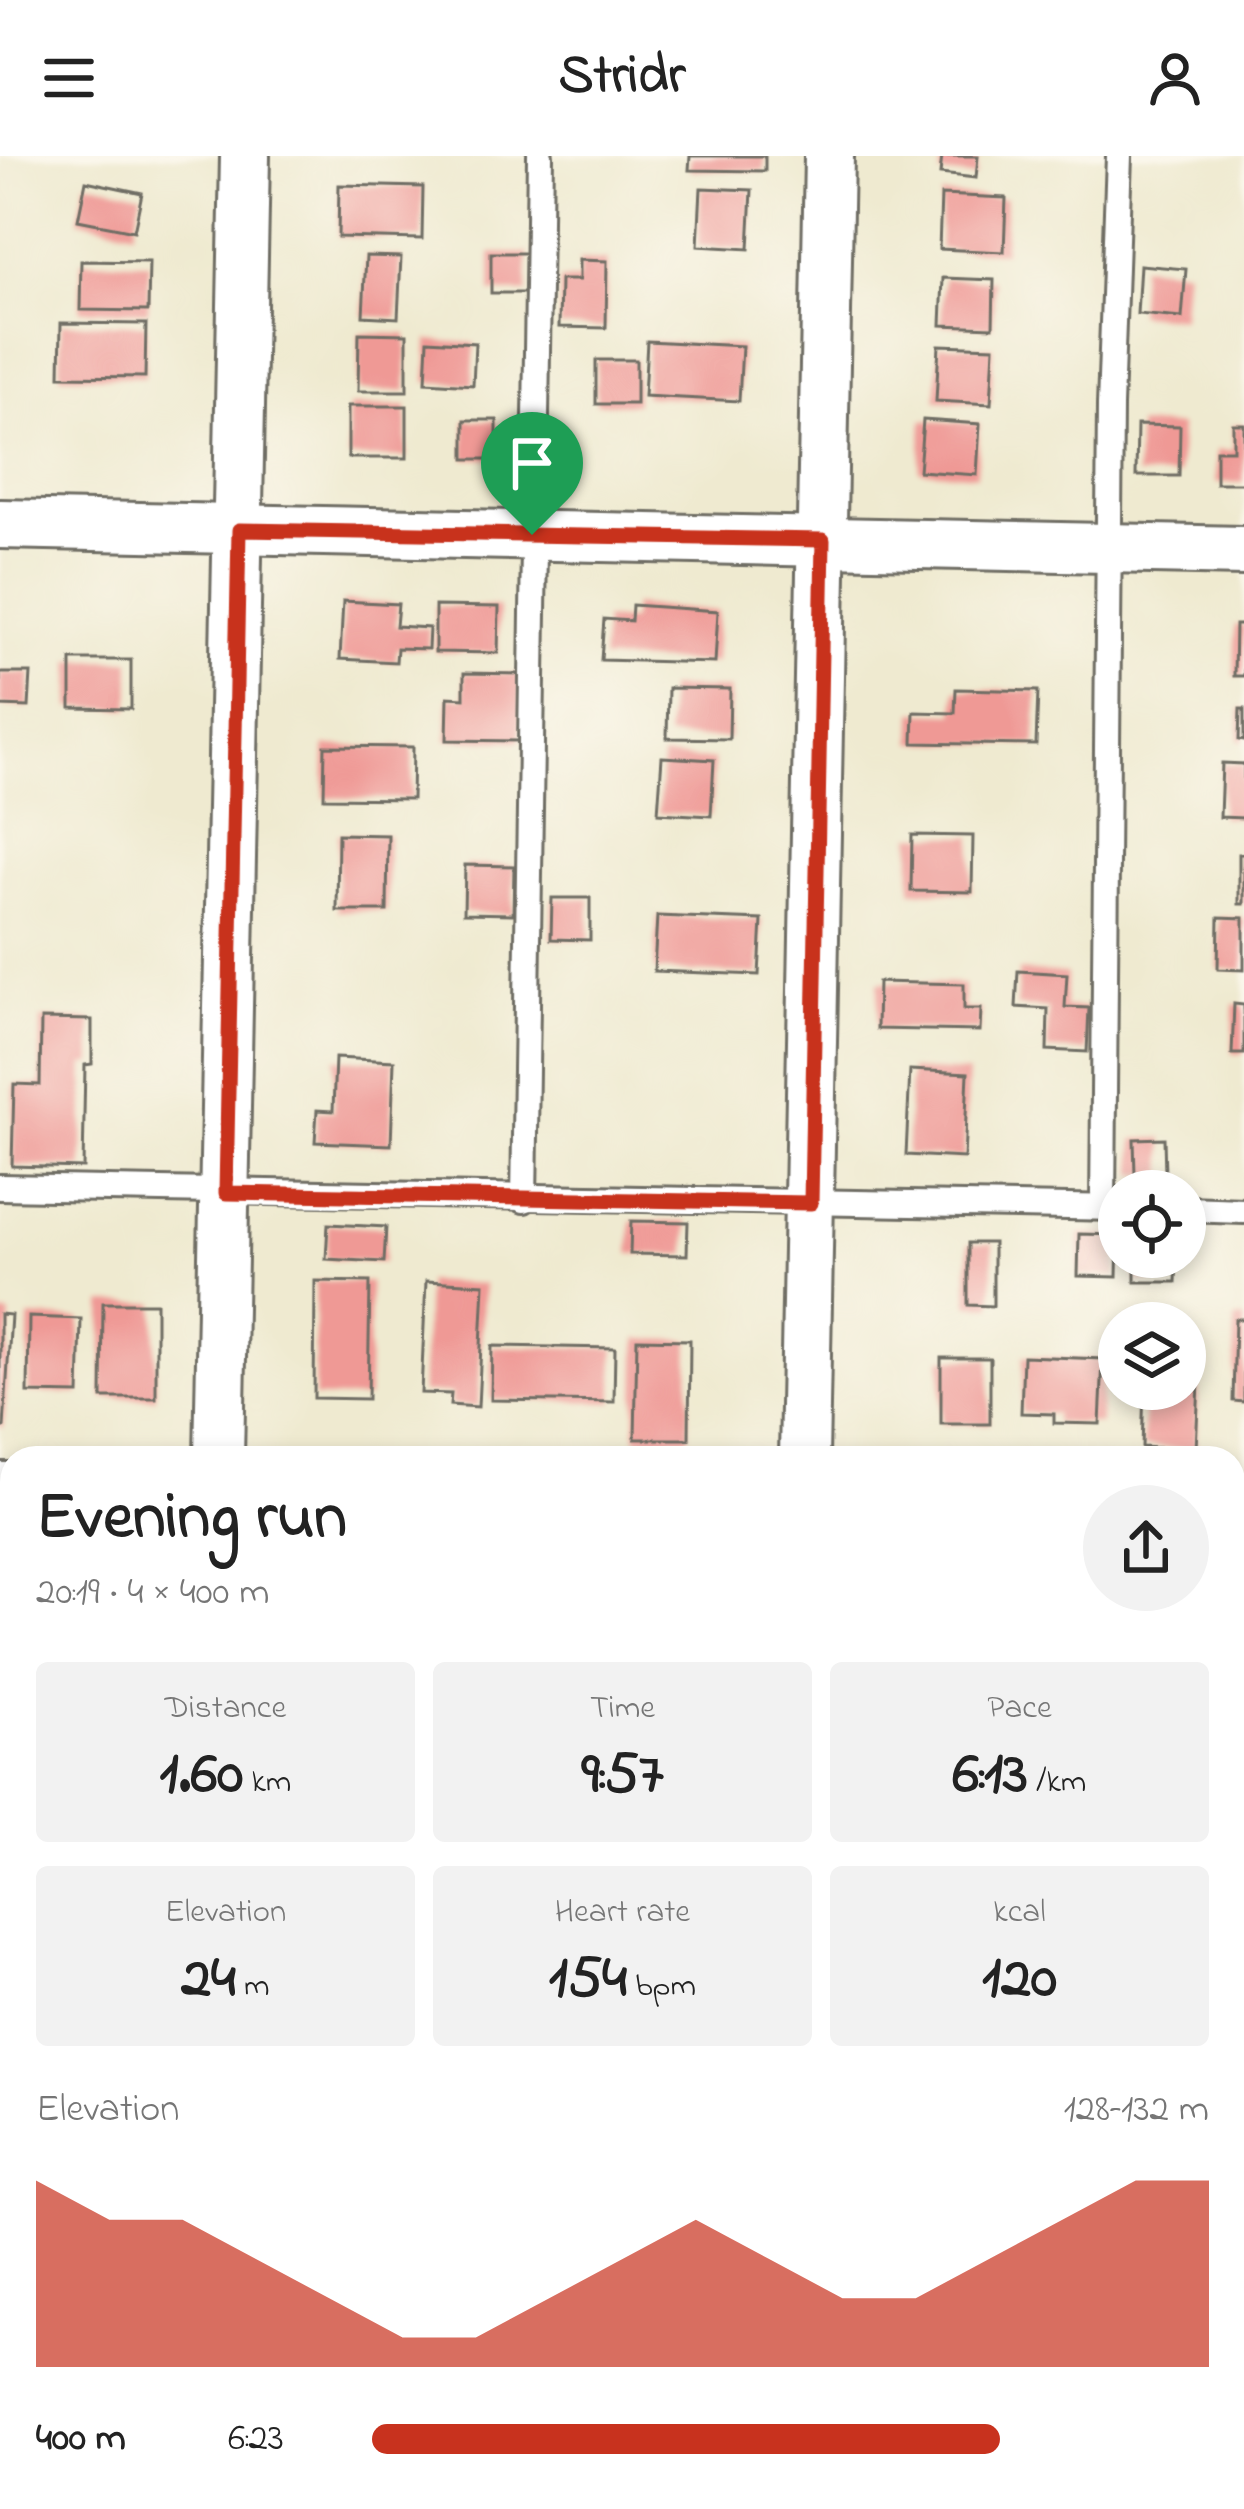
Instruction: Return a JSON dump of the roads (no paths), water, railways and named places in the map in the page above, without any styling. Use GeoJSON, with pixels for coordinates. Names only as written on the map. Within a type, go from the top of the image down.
{"type":"FeatureCollection","features":[{"type":"Feature","properties":{"kind":"street"},"geometry":{"type":"LineString","coordinates":[[219,1446],[245,156]]}},
{"type":"Feature","properties":{"kind":"street"},"geometry":{"type":"LineString","coordinates":[[804,1446],[829,156]]}},
{"type":"Feature","properties":{"kind":"street"},"geometry":{"type":"LineString","coordinates":[[0,524],[1244,551]]}},
{"type":"Feature","properties":{"kind":"lane"},"geometry":{"type":"LineString","coordinates":[[524,1199],[540,156]]}},
{"type":"Feature","properties":{"kind":"lane"},"geometry":{"type":"LineString","coordinates":[[1111,1170],[1110,548],[1119,156]]}},
{"type":"Feature","properties":{"kind":"lane"},"geometry":{"type":"LineString","coordinates":[[0,1187],[1098,1208]]}},
{"type":"Feature","properties":{"kind":"lane"},"geometry":{"type":"LineString","coordinates":[[1206,1209],[1244,1210]]}}]}
